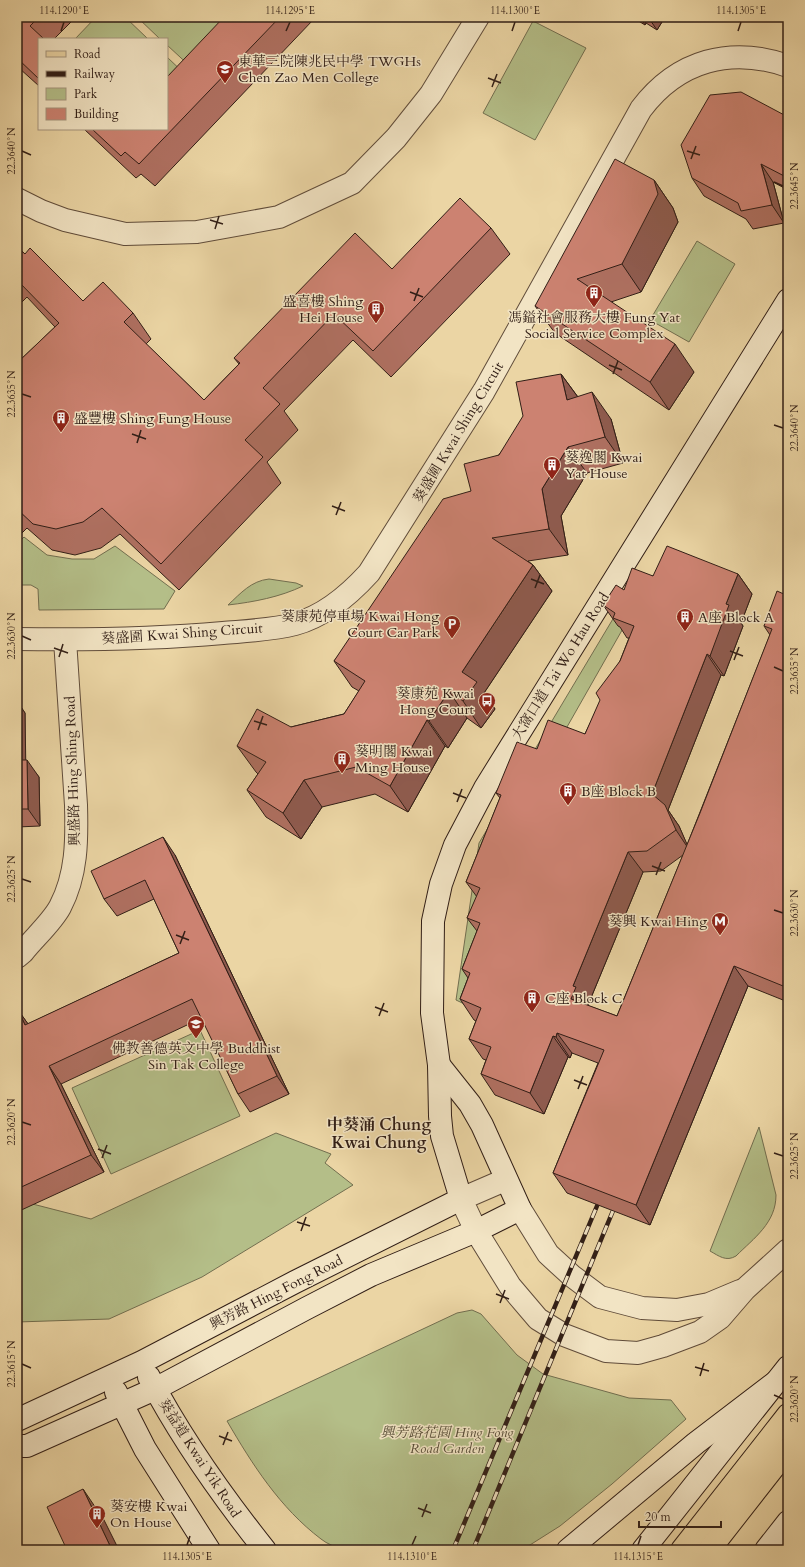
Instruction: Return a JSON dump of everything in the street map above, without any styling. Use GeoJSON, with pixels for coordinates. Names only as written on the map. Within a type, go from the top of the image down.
{"type":"FeatureCollection","features":[{"type":"Feature","properties":{"kind":"main road"},"geometry":{"type":"LineString","coordinates":[[17,199],[41,211],[65,220],[125,234],[197,232],[279,217],[352,183],[396,138],[431,94],[478,17]]}},
{"type":"Feature","properties":{"kind":"main road","name":"葵盛圍 Kwai Shing Circuit"},"geometry":{"type":"LineString","coordinates":[[17,640],[65,640],[205,635],[295,624],[326,610],[351,593],[373,567],[484,391],[641,109],[653,93],[682,70],[714,60],[740,56],[788,66]]}},
{"type":"Feature","properties":{"kind":"main road","name":"大窩口道 Tai Wo Hau Road"},"geometry":{"type":"LineString","coordinates":[[476,1231],[461,1199],[442,1136],[439,1065],[432,1013],[433,921],[441,884],[455,845],[485,788],[788,300]]}},
{"type":"Feature","properties":{"kind":"main road","name":"興盛路 Hing Shing Road"},"geometry":{"type":"LineString","coordinates":[[17,957],[23,952],[60,907],[74,870],[76,805],[65,640]]}},
{"type":"Feature","properties":{"kind":"main road"},"geometry":{"type":"LineString","coordinates":[[439,1065],[470,1104],[482,1126],[505,1180],[520,1209],[548,1254],[572,1276],[600,1297],[642,1308],[676,1310],[709,1304],[745,1289]]}},
{"type":"Feature","properties":{"kind":"main road","name":"興芳路 Hing Fong Road"},"geometry":{"type":"LineString","coordinates":[[17,1420],[142,1362],[295,1282],[461,1199],[505,1180]]}},
{"type":"Feature","properties":{"kind":"main road","name":"興芳路 Hing Fong Road"},"geometry":{"type":"LineString","coordinates":[[17,1446],[27,1446],[156,1389],[339,1292],[476,1231],[520,1209]]}},
{"type":"Feature","properties":{"kind":"main road"},"geometry":{"type":"LineString","coordinates":[[476,1231],[510,1286],[538,1319],[564,1335],[606,1351],[638,1353],[663,1346],[700,1332],[720,1318],[745,1289],[788,1250]]}},
{"type":"Feature","properties":{"kind":"main road","name":"葵益道 Kwai Yik Road"},"geometry":{"type":"LineString","coordinates":[[142,1362],[156,1389],[196,1455],[232,1509],[265,1550]]}},
{"type":"Feature","properties":{"kind":"main road"},"geometry":{"type":"LineString","coordinates":[[568,1550],[696,1443],[782,1375]]}},
{"type":"Feature","properties":{"kind":"main road"},"geometry":{"type":"LineString","coordinates":[[643,1550],[782,1375]]}},
{"type":"Feature","properties":{"kind":"main road"},"geometry":{"type":"LineString","coordinates":[[109,1378],[145,1449],[208,1550]]}},
{"type":"Feature","properties":{"kind":"main road"},"geometry":{"type":"LineString","coordinates":[[682,1550],[788,1415]]}},
{"type":"Feature","properties":{"kind":"main road"},"geometry":{"type":"LineString","coordinates":[[709,1550],[788,1449]]}},
{"type":"Feature","properties":{"kind":"main road"},"geometry":{"type":"LineString","coordinates":[[766,1550],[788,1522]]}},
{"type":"Feature","properties":{"kind":"green space"},"geometry":{"type":"Polygon","coordinates":[[[96,17],[125,17],[147,38],[76,38],[96,17]]]}},
{"type":"Feature","properties":{"kind":"green space"},"geometry":{"type":"Polygon","coordinates":[[[137,17],[227,17],[194,70],[168,46],[168,38],[159,38],[137,17]]]}},
{"type":"Feature","properties":{"kind":"green space"},"geometry":{"type":"Polygon","coordinates":[[[533,21],[586,48],[535,140],[483,113],[533,21]]]}},
{"type":"Feature","properties":{"kind":"green space"},"geometry":{"type":"Polygon","coordinates":[[[168,58],[188,77],[168,97],[168,58]]]}},
{"type":"Feature","properties":{"kind":"green space"},"geometry":{"type":"Polygon","coordinates":[[[697,241],[735,264],[689,342],[650,320],[697,241]]]}},
{"type":"Feature","properties":{"kind":"green space"},"geometry":{"type":"Polygon","coordinates":[[[24,537],[47,555],[72,559],[94,559],[115,546],[175,591],[164,609],[39,610],[38,589],[31,585],[17,585],[17,544],[24,537]]]}},
{"type":"Feature","properties":{"kind":"green space"},"geometry":{"type":"Polygon","coordinates":[[[664,575],[646,588],[509,829],[477,1010],[456,1000],[479,843],[638,577],[664,575]]]}},
{"type":"Feature","properties":{"kind":"green space"},"geometry":{"type":"Polygon","coordinates":[[[269,579],[296,583],[303,586],[267,598],[228,605],[252,585],[269,579]]]}},
{"type":"Feature","properties":{"kind":"green space"},"geometry":{"type":"Polygon","coordinates":[[[200,1030],[240,1116],[111,1174],[72,1088],[200,1030]]]}},
{"type":"Feature","properties":{"kind":"green space"},"geometry":{"type":"Polygon","coordinates":[[[759,1127],[776,1195],[775,1205],[768,1222],[757,1236],[736,1256],[732,1258],[723,1258],[710,1251],[759,1127]]]}},
{"type":"Feature","properties":{"kind":"green space"},"geometry":{"type":"Polygon","coordinates":[[[276,1133],[331,1154],[325,1163],[353,1185],[202,1277],[109,1319],[17,1322],[17,1200],[91,1219],[276,1133]]]}},
{"type":"Feature","properties":{"kind":"green space","name":"興芳路花園 Hing Fong Road Garden"},"geometry":{"type":"Polygon","coordinates":[[[472,1310],[481,1314],[517,1355],[543,1374],[629,1398],[671,1400],[686,1419],[612,1484],[560,1526],[522,1550],[343,1550],[323,1541],[293,1514],[268,1484],[246,1453],[227,1421],[457,1313],[472,1310]]]}},
{"type":"Feature","properties":{"kind":"building"},"geometry":{"type":"Polygon","coordinates":[[[17,17],[39,17],[30,26],[43,38],[38,38],[38,78],[17,58],[17,17]]]}},
{"type":"Feature","properties":{"kind":"building"},"geometry":{"type":"Polygon","coordinates":[[[224,17],[280,17],[139,164],[125,152],[121,156],[93,130],[168,130],[168,76],[224,17]]]}},
{"type":"Feature","properties":{"kind":"building"},"geometry":{"type":"Polygon","coordinates":[[[741,92],[788,117],[788,178],[761,164],[772,205],[741,211],[738,203],[692,178],[681,145],[710,95],[741,92]]]}},
{"type":"Feature","properties":{"kind":"building"},"geometry":{"type":"Polygon","coordinates":[[[615,159],[654,180],[658,194],[622,264],[577,279],[675,344],[650,382],[535,306],[615,159]]]}},
{"type":"Feature","properties":{"kind":"building"},"geometry":{"type":"Polygon","coordinates":[[[460,198],[491,228],[373,351],[334,314],[263,388],[280,404],[245,440],[263,457],[161,564],[102,508],[83,522],[56,529],[33,524],[17,509],[17,363],[59,323],[17,280],[17,247],[25,254],[30,248],[83,301],[103,282],[133,313],[124,322],[204,400],[240,363],[234,358],[355,233],[392,269],[460,198]]]}},
{"type":"Feature","properties":{"kind":"building"},"geometry":{"type":"Polygon","coordinates":[[[561,374],[567,400],[592,392],[605,437],[568,447],[542,489],[549,529],[492,538],[533,565],[462,672],[477,682],[463,701],[449,691],[429,721],[427,720],[390,786],[356,767],[304,780],[283,813],[247,790],[266,762],[237,746],[257,709],[291,727],[344,714],[365,681],[334,661],[443,499],[471,491],[464,464],[499,455],[523,416],[516,382],[561,374]]]}},
{"type":"Feature","properties":{"kind":"building"},"geometry":{"type":"Polygon","coordinates":[[[667,546],[738,574],[726,604],[729,605],[710,656],[707,654],[652,794],[665,805],[676,830],[647,851],[628,852],[573,986],[576,987],[571,999],[617,1016],[700,813],[772,629],[764,626],[777,591],[786,595],[788,589],[788,988],[734,966],[636,1205],[553,1173],[604,1050],[557,1033],[556,1037],[553,1036],[530,1093],[481,1074],[491,1047],[469,1039],[481,1008],[460,999],[470,973],[462,969],[480,923],[467,918],[480,888],[466,882],[501,795],[496,793],[517,742],[537,749],[548,720],[585,734],[600,700],[596,693],[620,661],[634,626],[613,618],[615,613],[603,605],[616,585],[624,590],[632,568],[653,576],[667,546]]]}},
{"type":"Feature","properties":{"kind":"building"},"geometry":{"type":"Polygon","coordinates":[[[17,760],[27,760],[28,809],[17,809],[17,760]]]}},
{"type":"Feature","properties":{"kind":"building"},"geometry":{"type":"Polygon","coordinates":[[[163,837],[277,1076],[238,1094],[192,999],[49,1066],[91,1155],[17,1189],[17,1011],[18,1010],[25,1025],[179,953],[145,880],[104,899],[91,871],[163,837]]]}},
{"type":"Feature","properties":{"kind":"building"},"geometry":{"type":"Polygon","coordinates":[[[83,1489],[112,1550],[67,1550],[47,1507],[83,1489]]]}},
{"type":"Feature","properties":{"kind":"railway"},"geometry":{"type":"LineString","coordinates":[[453,1550],[602,1194]]}},
{"type":"Feature","properties":{"kind":"railway"},"geometry":{"type":"LineString","coordinates":[[473,1550],[617,1201]]}},
{"type":"Feature","properties":{"kind":"place","name":"東華三院陳兆民中學 TWGHs Chen Zao Men College"},"geometry":{"type":"Point","coordinates":[225,84]}},
{"type":"Feature","properties":{"kind":"place","name":"馮鎰社會服務大樓 Fung Yat Social Service Complex"},"geometry":{"type":"Point","coordinates":[594,308]}},
{"type":"Feature","properties":{"kind":"place","name":"盛喜樓 Shing Hei House"},"geometry":{"type":"Point","coordinates":[376,324]}},
{"type":"Feature","properties":{"kind":"place","name":"盛豐樓 Shing Fung House"},"geometry":{"type":"Point","coordinates":[61,433]}},
{"type":"Feature","properties":{"kind":"place","name":"葵逸閣 Kwai Yat House"},"geometry":{"type":"Point","coordinates":[552,480]}},
{"type":"Feature","properties":{"kind":"place","name":"A座 Block A"},"geometry":{"type":"Point","coordinates":[685,632]}},
{"type":"Feature","properties":{"kind":"place","name":"葵康苑停車場 Kwai Hong Court Car Park"},"geometry":{"type":"Point","coordinates":[452,639]}},
{"type":"Feature","properties":{"kind":"place","name":"葵康苑 Kwai Hong Court"},"geometry":{"type":"Point","coordinates":[487,716]}},
{"type":"Feature","properties":{"kind":"place","name":"葵明閣 Kwai Ming House"},"geometry":{"type":"Point","coordinates":[342,774]}},
{"type":"Feature","properties":{"kind":"place","name":"B座 Block B"},"geometry":{"type":"Point","coordinates":[568,806]}},
{"type":"Feature","properties":{"kind":"place","name":"葵興 Kwai Hing"},"geometry":{"type":"Point","coordinates":[720,936]}},
{"type":"Feature","properties":{"kind":"place","name":"C座 Block C"},"geometry":{"type":"Point","coordinates":[532,1013]}},
{"type":"Feature","properties":{"kind":"place","name":"佛教善德英文中學 Buddhist Sin Tak College"},"geometry":{"type":"Point","coordinates":[196,1039]}},
{"type":"Feature","properties":{"kind":"place","name":"葵安樓 Kwai On House"},"geometry":{"type":"Point","coordinates":[97,1529]}},
{"type":"Feature","properties":{"kind":"district","name":"中葵涌 Chung Kwai Chung"},"geometry":{"type":"Point","coordinates":[379,1133]}}]}
